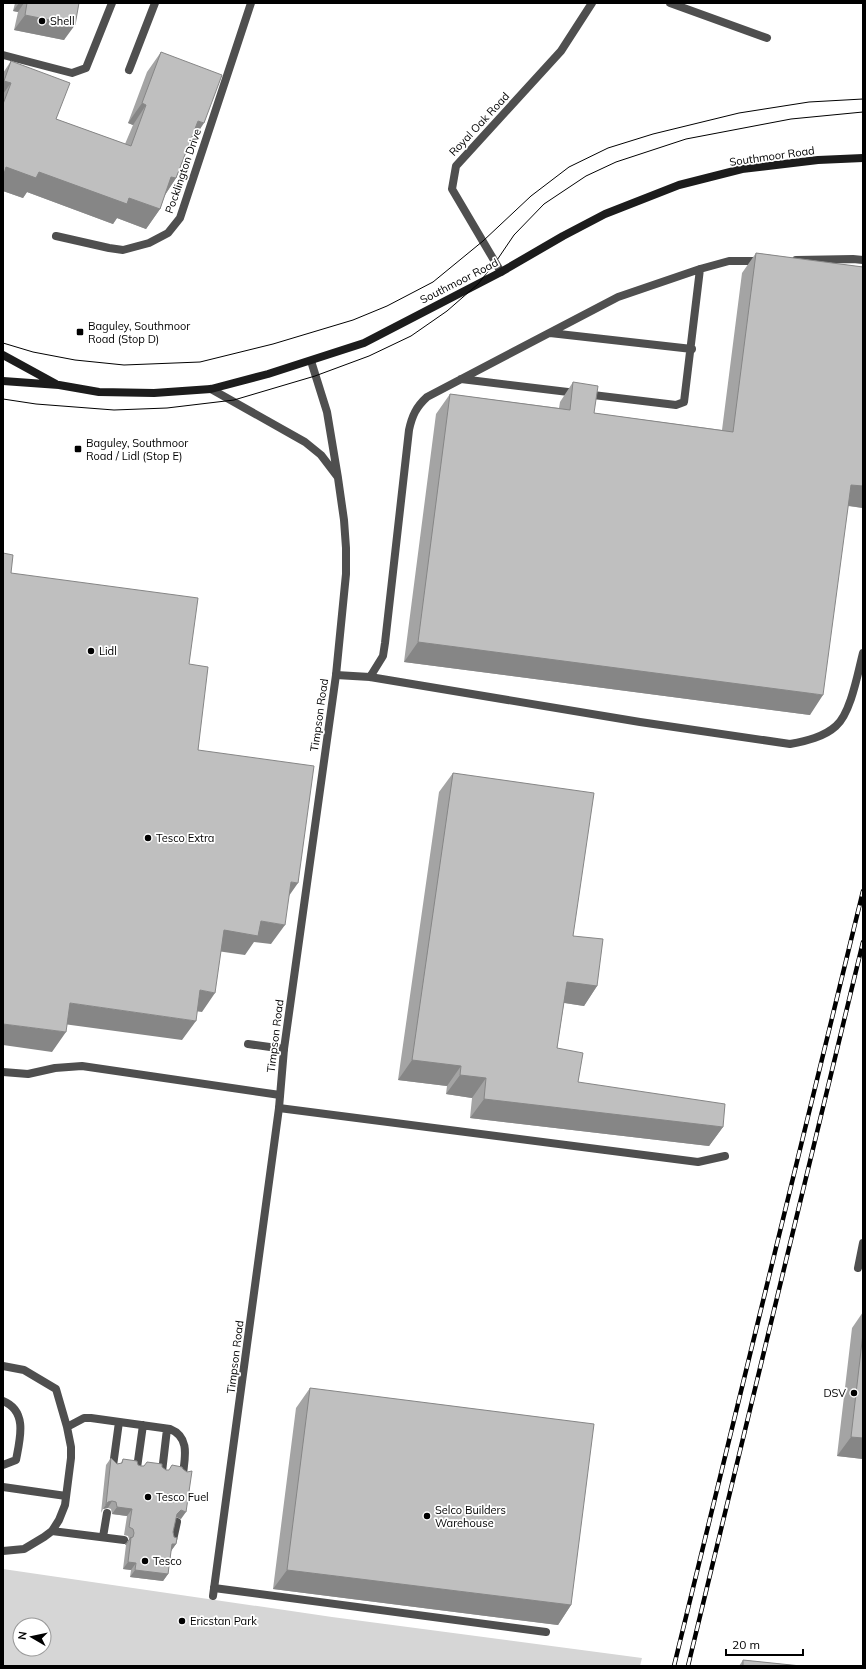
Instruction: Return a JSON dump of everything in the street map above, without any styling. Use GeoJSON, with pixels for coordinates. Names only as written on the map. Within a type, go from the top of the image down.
{"type":"FeatureCollection","features":[{"type":"Feature","properties":{"kind":"street"},"geometry":{"type":"LineString","coordinates":[[3,55],[72,73],[86,68],[112,3]]}},
{"type":"Feature","properties":{"kind":"street"},"geometry":{"type":"LineString","coordinates":[[129,70],[155,3]]}},
{"type":"Feature","properties":{"kind":"street","name":"Pocklington Drive"},"geometry":{"type":"LineString","coordinates":[[56,236],[123,250],[149,243],[168,233],[180,218],[251,3]]}},
{"type":"Feature","properties":{"kind":"street","name":"Royal Oak Road"},"geometry":{"type":"LineString","coordinates":[[501,272],[452,189],[456,166],[561,51],[592,3]]}},
{"type":"Feature","properties":{"kind":"street"},"geometry":{"type":"LineString","coordinates":[[670,3],[767,38]]}},
{"type":"Feature","properties":{"kind":"street","name":"Southmoor Road"},"geometry":{"type":"LineString","coordinates":[[3,381],[59,385],[99,392],[154,393],[211,388],[268,374],[364,343],[501,272],[563,236],[606,214],[679,185],[742,169],[818,160],[863,158]]}},
{"type":"Feature","properties":{"kind":"street"},"geometry":{"type":"LineString","coordinates":[[370,677],[383,656],[409,430],[412,416],[419,404],[427,396],[618,297],[700,269],[729,261],[768,260]]}},
{"type":"Feature","properties":{"kind":"street"},"geometry":{"type":"LineString","coordinates":[[791,260],[863,260]]}},
{"type":"Feature","properties":{"kind":"street"},"geometry":{"type":"LineString","coordinates":[[460,379],[676,405],[684,402],[692,349],[700,269]]}},
{"type":"Feature","properties":{"kind":"street"},"geometry":{"type":"LineString","coordinates":[[549,333],[692,349]]}},
{"type":"Feature","properties":{"kind":"street","name":"Southmoor Road"},"geometry":{"type":"LineString","coordinates":[[3,355],[59,385]]}},
{"type":"Feature","properties":{"kind":"street","name":"Timpson Road"},"geometry":{"type":"LineString","coordinates":[[311,361],[327,412],[344,520],[346,548],[344,602],[336,675],[284,1049],[279,1108],[214,1592],[546,1632]]}},
{"type":"Feature","properties":{"kind":"street","name":"Timpson Road"},"geometry":{"type":"LineString","coordinates":[[211,388],[305,442],[321,455],[338,478]]}},
{"type":"Feature","properties":{"kind":"street"},"geometry":{"type":"LineString","coordinates":[[336,675],[370,677],[632,721],[790,744],[809,740],[837,726],[847,711],[863,653]]}},
{"type":"Feature","properties":{"kind":"street"},"geometry":{"type":"LineString","coordinates":[[248,1044],[284,1049]]}},
{"type":"Feature","properties":{"kind":"street"},"geometry":{"type":"LineString","coordinates":[[3,1072],[28,1074],[55,1068],[82,1066],[280,1095]]}},
{"type":"Feature","properties":{"kind":"street"},"geometry":{"type":"LineString","coordinates":[[279,1108],[698,1162],[725,1156]]}},
{"type":"Feature","properties":{"kind":"street"},"geometry":{"type":"LineString","coordinates":[[858,1268],[863,1243]]}},
{"type":"Feature","properties":{"kind":"street"},"geometry":{"type":"LineString","coordinates":[[3,1366],[24,1370],[56,1389],[67,1427],[71,1458],[65,1505],[60,1520],[52,1531],[44,1538],[24,1549],[3,1550]]}},
{"type":"Feature","properties":{"kind":"street"},"geometry":{"type":"LineString","coordinates":[[3,1401],[12,1405],[18,1411],[21,1423],[20,1440],[16,1460],[3,1465]]}},
{"type":"Feature","properties":{"kind":"street"},"geometry":{"type":"LineString","coordinates":[[67,1427],[84,1418],[167,1428],[179,1434],[185,1446],[183,1474]]}},
{"type":"Feature","properties":{"kind":"street"},"geometry":{"type":"LineString","coordinates":[[113,1466],[118,1422]]}},
{"type":"Feature","properties":{"kind":"street"},"geometry":{"type":"LineString","coordinates":[[137,1468],[143,1425]]}},
{"type":"Feature","properties":{"kind":"street"},"geometry":{"type":"LineString","coordinates":[[162,1472],[167,1428]]}},
{"type":"Feature","properties":{"kind":"street"},"geometry":{"type":"LineString","coordinates":[[3,1487],[66,1496]]}},
{"type":"Feature","properties":{"kind":"street"},"geometry":{"type":"LineString","coordinates":[[103,1537],[107,1513]]}},
{"type":"Feature","properties":{"kind":"street"},"geometry":{"type":"LineString","coordinates":[[173,1540],[177,1522]]}},
{"type":"Feature","properties":{"kind":"street"},"geometry":{"type":"LineString","coordinates":[[52,1531],[124,1540]]}},
{"type":"Feature","properties":{"kind":"shaded area","name":"Ericstan Park"},"geometry":{"type":"Polygon","coordinates":[[[3,1569],[332,1617],[642,1658],[640,1666],[3,1666],[3,1569]]]}},
{"type":"Feature","properties":{"kind":"building"},"geometry":{"type":"Polygon","coordinates":[[[27,3],[79,3],[75,25],[25,15],[27,3]]]}},
{"type":"Feature","properties":{"kind":"building"},"geometry":{"type":"Polygon","coordinates":[[[161,52],[222,75],[204,123],[198,121],[176,178],[171,177],[160,209],[129,198],[127,204],[39,172],[36,178],[6,167],[4,174],[3,173],[3,104],[11,83],[4,81],[11,61],[70,83],[56,119],[131,146],[146,105],[142,103],[161,52]]]}},
{"type":"Feature","properties":{"kind":"building"},"geometry":{"type":"Polygon","coordinates":[[[756,253],[863,267],[863,486],[851,485],[823,695],[418,642],[450,394],[570,410],[573,382],[598,386],[594,413],[733,432],[756,253]]]}},
{"type":"Feature","properties":{"kind":"building","name":"Tesco Extra"},"geometry":{"type":"Polygon","coordinates":[[[3,553],[13,555],[11,573],[198,598],[189,664],[208,667],[198,750],[314,766],[298,883],[291,882],[285,925],[261,921],[258,936],[224,930],[215,993],[200,990],[196,1021],[70,1003],[66,1032],[3,1024],[3,553]]]}},
{"type":"Feature","properties":{"kind":"building"},"geometry":{"type":"Polygon","coordinates":[[[453,773],[594,793],[573,936],[603,939],[597,986],[567,982],[557,1048],[583,1053],[578,1082],[725,1104],[723,1127],[484,1099],[486,1078],[460,1075],[461,1066],[412,1060],[453,773]]]}},
{"type":"Feature","properties":{"kind":"building"},"geometry":{"type":"Polygon","coordinates":[[[863,1333],[863,1438],[851,1437],[863,1333]]]}},
{"type":"Feature","properties":{"kind":"building","name":"Selco Builders Warehouse"},"geometry":{"type":"Polygon","coordinates":[[[310,1388],[594,1424],[571,1605],[287,1570],[310,1388]]]}},
{"type":"Feature","properties":{"kind":"building"},"geometry":{"type":"Polygon","coordinates":[[[111,1458],[117,1464],[122,1463],[123,1459],[137,1461],[138,1465],[141,1466],[144,1466],[147,1462],[162,1464],[162,1467],[166,1470],[169,1470],[172,1465],[182,1467],[187,1472],[192,1471],[186,1512],[181,1510],[177,1514],[173,1532],[174,1537],[177,1538],[176,1544],[172,1544],[168,1574],[135,1570],[136,1563],[128,1562],[130,1538],[133,1537],[134,1533],[133,1529],[129,1527],[132,1509],[117,1507],[116,1502],[112,1501],[108,1502],[106,1505],[111,1458]]]}},
{"type":"Feature","properties":{"kind":"building"},"geometry":{"type":"Polygon","coordinates":[[[743,1660],[801,1666],[743,1666],[743,1660]]]}},
{"type":"Feature","properties":{"kind":"tram line"},"geometry":{"type":"LineString","coordinates":[[3,343],[33,352],[75,360],[124,365],[200,362],[273,344],[353,320],[387,306],[433,282],[483,241],[531,196],[569,167],[608,148],[653,134],[739,113],[809,102],[863,99]]}},
{"type":"Feature","properties":{"kind":"tram line"},"geometry":{"type":"LineString","coordinates":[[3,399],[36,404],[114,410],[167,408],[234,400],[315,376],[369,356],[411,336],[447,311],[478,284],[495,263],[514,235],[544,204],[586,176],[616,162],[686,139],[791,119],[863,112]]}},
{"type":"Feature","properties":{"kind":"railway"},"geometry":{"type":"LineString","coordinates":[[674,1666],[863,891]]}},
{"type":"Feature","properties":{"kind":"railway"},"geometry":{"type":"LineString","coordinates":[[688,1666],[863,942]]}},
{"type":"Feature","properties":{"kind":"place","name":"Shell"},"geometry":{"type":"Point","coordinates":[42,21]}},
{"type":"Feature","properties":{"kind":"place","name":"Baguley, Southmoor Road (Stop D)"},"geometry":{"type":"Point","coordinates":[80,332]}},
{"type":"Feature","properties":{"kind":"place","name":"Baguley, Southmoor Road / Lidl (Stop E)"},"geometry":{"type":"Point","coordinates":[78,449]}},
{"type":"Feature","properties":{"kind":"place","name":"Lidl"},"geometry":{"type":"Point","coordinates":[91,651]}},
{"type":"Feature","properties":{"kind":"place","name":"Tesco Extra"},"geometry":{"type":"Point","coordinates":[148,838]}},
{"type":"Feature","properties":{"kind":"place","name":"DSV"},"geometry":{"type":"Point","coordinates":[854,1393]}},
{"type":"Feature","properties":{"kind":"place","name":"Tesco Fuel"},"geometry":{"type":"Point","coordinates":[148,1497]}},
{"type":"Feature","properties":{"kind":"place","name":"Selco Builders Warehouse"},"geometry":{"type":"Point","coordinates":[427,1516]}},
{"type":"Feature","properties":{"kind":"place","name":"Tesco"},"geometry":{"type":"Point","coordinates":[145,1561]}},
{"type":"Feature","properties":{"kind":"place","name":"Ericstan Park"},"geometry":{"type":"Point","coordinates":[182,1621]}}]}
